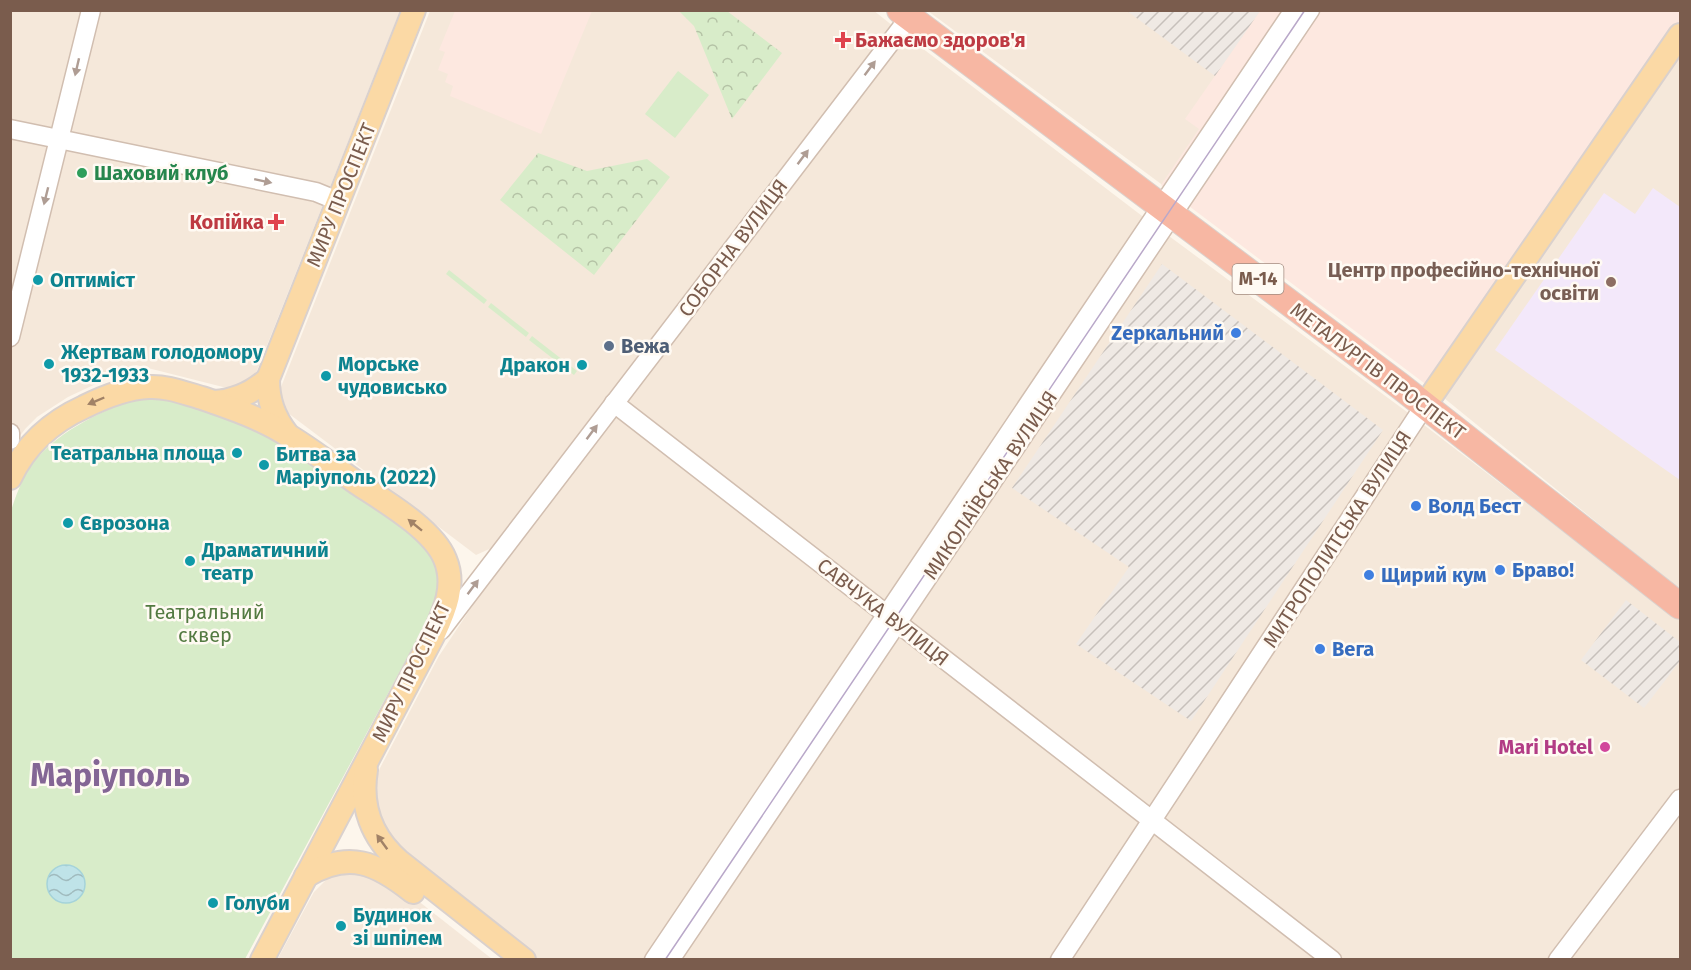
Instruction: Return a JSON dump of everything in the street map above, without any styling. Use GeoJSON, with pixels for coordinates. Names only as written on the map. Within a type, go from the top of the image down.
{"type":"FeatureCollection","features":[{"type":"Feature","properties":{"kind":"highway","name":"МЕТАЛУРГІВ ПРОСПЕКТ"},"geometry":{"type":"LineString","coordinates":[[904,14],[1425,405],[1680,606]]}},
{"type":"Feature","properties":{"kind":"main road","name":"МИРУ ПРОСПЕКТ"},"geometry":{"type":"LineString","coordinates":[[288,435],[274,414],[269,401],[268,379],[414,10]]}},
{"type":"Feature","properties":{"kind":"main road","name":"МИТРОПОЛИТСЬКА ВУЛИЦЯ"},"geometry":{"type":"LineString","coordinates":[[1425,405],[1680,35]]}},
{"type":"Feature","properties":{"kind":"main road","name":"МИРУ ПРОСПЕКТ"},"geometry":{"type":"LineString","coordinates":[[213,402],[238,398],[250,393],[268,379]]}},
{"type":"Feature","properties":{"kind":"main road","name":"МИРУ ПРОСПЕКТ"},"geometry":{"type":"LineString","coordinates":[[10,478],[20,459],[44,431],[73,411],[104,398],[151,386],[180,391],[213,402],[288,435],[401,514],[433,540],[441,550],[449,573],[450,585],[442,616],[262,960]]}},
{"type":"Feature","properties":{"kind":"main road"},"geometry":{"type":"LineString","coordinates":[[370,754],[366,767],[364,793],[369,819],[378,838],[392,855],[524,960]]}},
{"type":"Feature","properties":{"kind":"main road"},"geometry":{"type":"LineString","coordinates":[[306,876],[322,867],[341,863],[361,863],[382,870],[392,875],[499,960]]}},
{"type":"Feature","properties":{"kind":"street"},"geometry":{"type":"LineString","coordinates":[[10,337],[91,10]]}},
{"type":"Feature","properties":{"kind":"street","name":"МИКОЛАЇВСЬКА ВУЛИЦЯ"},"geometry":{"type":"LineString","coordinates":[[1279,44],[1294,10]]}},
{"type":"Feature","properties":{"kind":"street","name":"МИКОЛАЇВСЬКА ВУЛИЦЯ"},"geometry":{"type":"LineString","coordinates":[[670,960],[892,619],[1279,44],[1310,10]]}},
{"type":"Feature","properties":{"kind":"street","name":"СОБОРНА ВУЛИЦЯ"},"geometry":{"type":"LineString","coordinates":[[425,650],[614,403],[904,14]]}},
{"type":"Feature","properties":{"kind":"street"},"geometry":{"type":"LineString","coordinates":[[10,129],[316,192],[338,201]]}},
{"type":"Feature","properties":{"kind":"street","name":"САВЧУКА ВУЛИЦЯ"},"geometry":{"type":"LineString","coordinates":[[614,403],[1332,960]]}},
{"type":"Feature","properties":{"kind":"street","name":"МИТРОПОЛИТСЬКА ВУЛИЦЯ"},"geometry":{"type":"LineString","coordinates":[[1060,960],[1425,405]]}},
{"type":"Feature","properties":{"kind":"street"},"geometry":{"type":"LineString","coordinates":[[10,433],[10,440]]}},
{"type":"Feature","properties":{"kind":"street","name":"МИКОЛАЇВСЬКА ВУЛИЦЯ"},"geometry":{"type":"LineString","coordinates":[[654,960],[892,619]]}},
{"type":"Feature","properties":{"kind":"street"},"geometry":{"type":"LineString","coordinates":[[1558,960],[1680,799]]}},
{"type":"Feature","properties":{"kind":"shaded area"},"geometry":{"type":"Polygon","coordinates":[[[873,10],[893,26],[496,546],[476,555],[284,410],[279,392],[430,11],[873,10]]]}},
{"type":"Feature","properties":{"kind":"shaded area"},"geometry":{"type":"Polygon","coordinates":[[[1260,10],[1215,76],[1127,11],[1260,10]]]}},
{"type":"Feature","properties":{"kind":"shaded area"},"geometry":{"type":"Polygon","coordinates":[[[1680,10],[1680,20],[1184,201],[928,11],[1680,10]]]}},
{"type":"Feature","properties":{"kind":"shaded area"},"geometry":{"type":"Polygon","coordinates":[[[11,11],[400,11],[256,373],[248,382],[238,387],[227,388],[136,365],[68,397],[37,417],[11,447],[11,11]]]}},
{"type":"Feature","properties":{"kind":"shaded area"},"geometry":{"type":"Polygon","coordinates":[[[455,11],[592,11],[541,134],[450,96],[453,86],[445,82],[448,74],[438,70],[445,52],[439,50],[455,11]]]}},
{"type":"Feature","properties":{"kind":"shaded area"},"geometry":{"type":"Polygon","coordinates":[[[1260,11],[1680,11],[1680,20],[1428,386],[1161,185],[1199,129],[1185,119],[1260,11]]]}},
{"type":"Feature","properties":{"kind":"shaded area"},"geometry":{"type":"Polygon","coordinates":[[[905,35],[1150,222],[1407,412],[1680,621],[1680,959],[531,960],[403,859],[377,821],[375,783],[380,768],[439,656],[501,563],[905,35]]]}},
{"type":"Feature","properties":{"kind":"shaded area"},"geometry":{"type":"Polygon","coordinates":[[[1680,57],[1680,590],[1444,398],[1680,57]]]}},
{"type":"Feature","properties":{"kind":"shaded area","name":"Центр професійно-технічної освіти"},"geometry":{"type":"Polygon","coordinates":[[[1653,188],[1680,207],[1680,480],[1495,350],[1604,193],[1635,214],[1653,188]]]}},
{"type":"Feature","properties":{"kind":"shaded area"},"geometry":{"type":"Polygon","coordinates":[[[1162,264],[1383,430],[1191,721],[1076,644],[1129,567],[1012,488],[1162,264]]]}},
{"type":"Feature","properties":{"kind":"shaded area"},"geometry":{"type":"Polygon","coordinates":[[[1626,600],[1680,642],[1680,661],[1644,708],[1581,660],[1626,600]]]}},
{"type":"Feature","properties":{"kind":"shaded area"},"geometry":{"type":"Polygon","coordinates":[[[343,872],[389,878],[492,959],[277,960],[314,892],[327,879],[343,872]]]}},
{"type":"Feature","properties":{"kind":"green space"},"geometry":{"type":"Polygon","coordinates":[[[679,11],[727,11],[782,53],[732,119],[694,26],[679,11]]]}},
{"type":"Feature","properties":{"kind":"green space"},"geometry":{"type":"Polygon","coordinates":[[[678,71],[709,95],[675,138],[645,114],[678,71]]]}},
{"type":"Feature","properties":{"kind":"green space"},"geometry":{"type":"Polygon","coordinates":[[[538,153],[587,171],[647,159],[670,177],[594,275],[500,200],[538,153]]]}},
{"type":"Feature","properties":{"kind":"green space"},"geometry":{"type":"Polygon","coordinates":[[[449,270],[487,300],[484,304],[446,274],[449,270]]]}},
{"type":"Feature","properties":{"kind":"green space"},"geometry":{"type":"Polygon","coordinates":[[[491,303],[529,333],[526,337],[488,307],[491,303]]]}},
{"type":"Feature","properties":{"kind":"green space"},"geometry":{"type":"Polygon","coordinates":[[[532,336],[577,371],[574,375],[529,340],[532,336]]]}},
{"type":"Feature","properties":{"kind":"green space","name":"Театральний сквер"},"geometry":{"type":"Polygon","coordinates":[[[168,397],[260,430],[372,501],[422,544],[433,559],[438,575],[438,592],[433,610],[245,959],[11,959],[10,514],[18,490],[30,467],[50,445],[63,435],[92,417],[121,404],[143,398],[168,397]]]}},
{"type":"Feature","properties":{"kind":"water"},"geometry":{"type":"Polygon","coordinates":[[[66,865],[79,871],[85,884],[79,897],[66,903],[53,897],[47,884],[53,871],[66,865]]]}},
{"type":"Feature","properties":{"kind":"tram line"},"geometry":{"type":"LineString","coordinates":[[665,960],[1305,10]]}},
{"type":"Feature","properties":{"kind":"place","name":"Бажаємо здоров'я"},"geometry":{"type":"Point","coordinates":[843,40]}},
{"type":"Feature","properties":{"kind":"place","name":"Шаховий клуб"},"geometry":{"type":"Point","coordinates":[82,173]}},
{"type":"Feature","properties":{"kind":"place","name":"Копійка"},"geometry":{"type":"Point","coordinates":[276,222]}},
{"type":"Feature","properties":{"kind":"place","name":"Оптиміст"},"geometry":{"type":"Point","coordinates":[38,280]}},
{"type":"Feature","properties":{"kind":"place","name":"Центр професійно-технічної освіти"},"geometry":{"type":"Point","coordinates":[1611,282]}},
{"type":"Feature","properties":{"kind":"place","name":"Zеркальний"},"geometry":{"type":"Point","coordinates":[1236,333]}},
{"type":"Feature","properties":{"kind":"place","name":"Вежа"},"geometry":{"type":"Point","coordinates":[609,346]}},
{"type":"Feature","properties":{"kind":"place","name":"Жертвам голодомору 1932-1933"},"geometry":{"type":"Point","coordinates":[49,364]}},
{"type":"Feature","properties":{"kind":"place","name":"Дракон"},"geometry":{"type":"Point","coordinates":[582,365]}},
{"type":"Feature","properties":{"kind":"place","name":"Морське чудовисько"},"geometry":{"type":"Point","coordinates":[326,376]}},
{"type":"Feature","properties":{"kind":"place","name":"Театральна площа"},"geometry":{"type":"Point","coordinates":[237,453]}},
{"type":"Feature","properties":{"kind":"place","name":"Битва за Маріуполь (2022)"},"geometry":{"type":"Point","coordinates":[264,465]}},
{"type":"Feature","properties":{"kind":"place","name":"Волд Бест"},"geometry":{"type":"Point","coordinates":[1416,506]}},
{"type":"Feature","properties":{"kind":"place","name":"Єврозона"},"geometry":{"type":"Point","coordinates":[68,523]}},
{"type":"Feature","properties":{"kind":"place","name":"Драматичний театр"},"geometry":{"type":"Point","coordinates":[190,561]}},
{"type":"Feature","properties":{"kind":"place","name":"Браво!"},"geometry":{"type":"Point","coordinates":[1500,570]}},
{"type":"Feature","properties":{"kind":"place","name":"Щирий кум"},"geometry":{"type":"Point","coordinates":[1369,575]}},
{"type":"Feature","properties":{"kind":"place","name":"Вега"},"geometry":{"type":"Point","coordinates":[1320,649]}},
{"type":"Feature","properties":{"kind":"place","name":"Mari Hotel"},"geometry":{"type":"Point","coordinates":[1605,747]}},
{"type":"Feature","properties":{"kind":"place","name":"Голуби"},"geometry":{"type":"Point","coordinates":[213,903]}},
{"type":"Feature","properties":{"kind":"place","name":"Будинок зі шпілем"},"geometry":{"type":"Point","coordinates":[341,926]}},
{"type":"Feature","properties":{"kind":"district","name":"Маріуполь"},"geometry":{"type":"Point","coordinates":[110,775]}}]}
